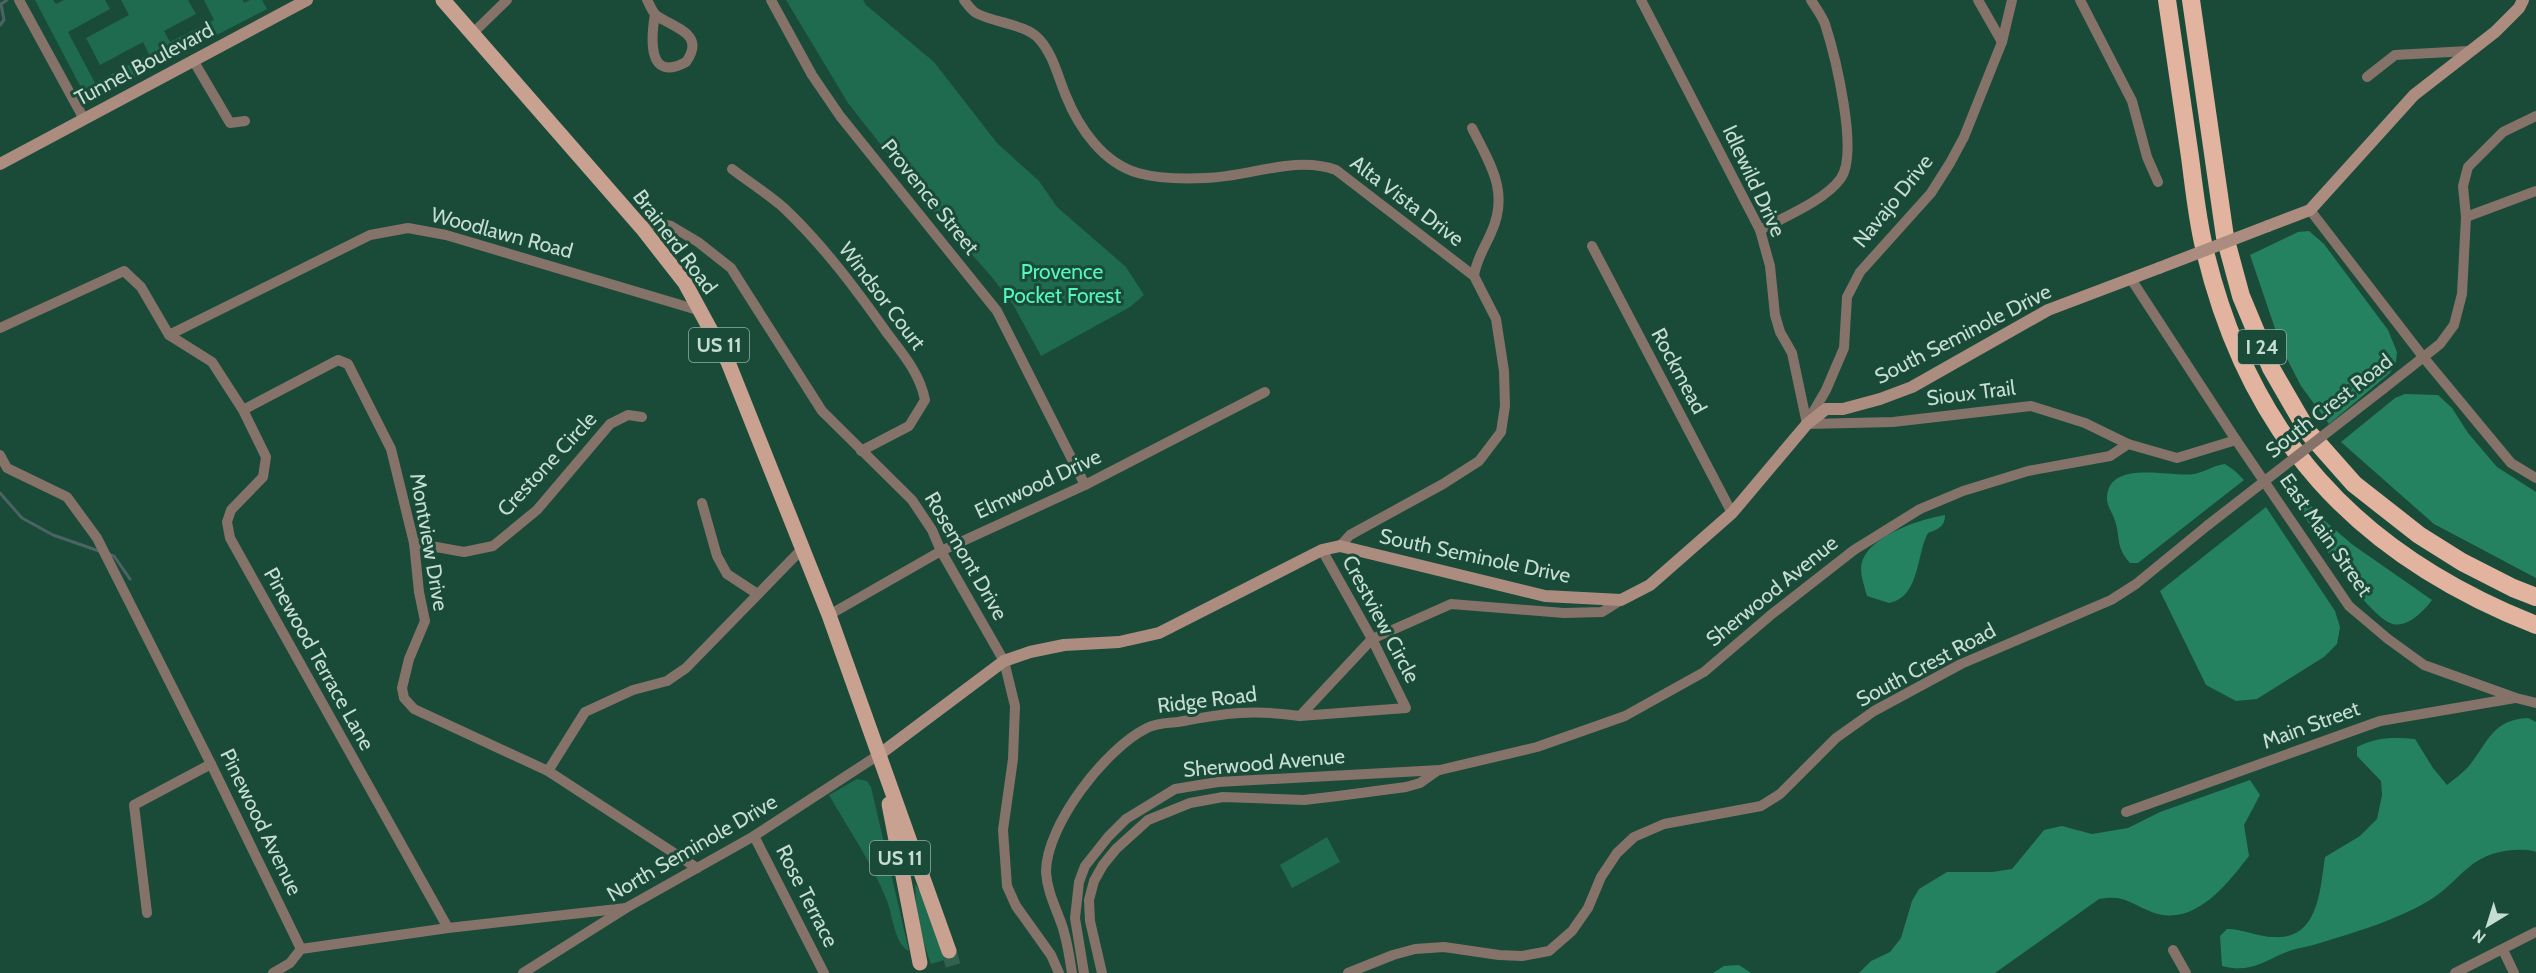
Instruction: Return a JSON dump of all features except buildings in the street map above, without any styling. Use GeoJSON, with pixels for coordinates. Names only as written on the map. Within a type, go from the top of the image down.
{"type":"FeatureCollection","features":[{"type":"Feature","properties":{"kind":"highway","name":"I 24"},"geometry":{"type":"LineString","coordinates":[[2167,0],[2203,245],[2217,297],[2246,371],[2266,411],[2293,451],[2340,503],[2387,543],[2419,566],[2476,598],[2536,625]]}},
{"type":"Feature","properties":{"kind":"highway","name":"I 24"},"geometry":{"type":"LineString","coordinates":[[2191,0],[2225,237],[2241,296],[2271,368],[2308,432],[2354,484],[2420,535],[2462,562],[2512,588],[2536,597]]}},
{"type":"Feature","properties":{"kind":"main road","name":"Brainerd Road"},"geometry":{"type":"LineString","coordinates":[[443,0],[642,228],[685,283],[701,311],[728,362],[829,615],[949,951]]}},
{"type":"Feature","properties":{"kind":"main road","name":"Brainerd Road"},"geometry":{"type":"LineString","coordinates":[[880,754],[920,963]]}},
{"type":"Feature","properties":{"kind":"street"},"geometry":{"type":"LineString","coordinates":[[19,0],[84,118]]}},
{"type":"Feature","properties":{"kind":"street","name":"Tunnel Boulevard"},"geometry":{"type":"LineString","coordinates":[[0,164],[308,0]]}},
{"type":"Feature","properties":{"kind":"street"},"geometry":{"type":"LineString","coordinates":[[473,33],[507,0]]}},
{"type":"Feature","properties":{"kind":"street"},"geometry":{"type":"LineString","coordinates":[[647,0],[654,14],[652,50],[656,60],[662,65],[672,67],[686,62],[693,48],[691,39],[683,30],[654,14]]}},
{"type":"Feature","properties":{"kind":"street","name":"Provence Street"},"geometry":{"type":"LineString","coordinates":[[771,0],[812,75],[840,116],[997,311],[1085,485]]}},
{"type":"Feature","properties":{"kind":"street","name":"Alta Vista Drive"},"geometry":{"type":"LineString","coordinates":[[964,0],[975,12],[1036,36],[1046,48],[1075,119],[1086,135],[1120,164],[1137,173],[1207,178],[1302,164],[1323,165],[1336,170],[1474,276],[1496,319],[1501,342],[1505,406],[1501,432],[1479,461],[1350,536],[1340,546]]}},
{"type":"Feature","properties":{"kind":"street","name":"Idlewild Drive"},"geometry":{"type":"LineString","coordinates":[[1641,0],[1760,230],[1770,266],[1775,315],[1780,332],[1792,353],[1807,424]]}},
{"type":"Feature","properties":{"kind":"street"},"geometry":{"type":"LineString","coordinates":[[1760,230],[1821,196],[1842,177],[1849,150],[1840,87],[1824,22],[1811,0]]}},
{"type":"Feature","properties":{"kind":"street"},"geometry":{"type":"LineString","coordinates":[[1978,0],[2002,42]]}},
{"type":"Feature","properties":{"kind":"street","name":"Navajo Drive"},"geometry":{"type":"LineString","coordinates":[[1807,424],[1826,390],[1844,348],[1847,297],[1860,272],[1931,193],[1950,163],[1964,137],[2002,42],[2012,0]]}},
{"type":"Feature","properties":{"kind":"street"},"geometry":{"type":"LineString","coordinates":[[2080,0],[2132,101],[2147,157],[2158,182]]}},
{"type":"Feature","properties":{"kind":"street","name":"South Seminole Drive"},"geometry":{"type":"LineString","coordinates":[[880,754],[1004,661],[1030,652],[1064,645],[1139,640],[1159,633],[1322,550],[1340,546],[1545,596],[1621,600],[1650,585],[1732,513],[1807,424],[1826,410],[1843,409],[1912,387],[2048,310],[2310,210],[2414,95],[2495,32],[2519,8],[2523,0]]}},
{"type":"Feature","properties":{"kind":"street"},"geometry":{"type":"LineString","coordinates":[[2367,77],[2395,55],[2469,51]]}},
{"type":"Feature","properties":{"kind":"street"},"geometry":{"type":"LineString","coordinates":[[192,60],[230,123],[245,121]]}},
{"type":"Feature","properties":{"kind":"street"},"geometry":{"type":"LineString","coordinates":[[2424,358],[2440,344],[2454,325],[2462,294],[2466,217],[2463,186],[2468,167],[2502,132],[2536,116]]}},
{"type":"Feature","properties":{"kind":"street"},"geometry":{"type":"LineString","coordinates":[[1472,128],[1497,177],[1500,194],[1498,215],[1476,265],[1474,276]]}},
{"type":"Feature","properties":{"kind":"street","name":"Windsor Court"},"geometry":{"type":"LineString","coordinates":[[732,169],[782,206],[807,232],[855,287],[909,362],[923,387],[925,400],[909,426],[861,452]]}},
{"type":"Feature","properties":{"kind":"street"},"geometry":{"type":"LineString","coordinates":[[2466,217],[2536,191]]}},
{"type":"Feature","properties":{"kind":"street","name":"South Crest Road"},"geometry":{"type":"LineString","coordinates":[[2310,210],[2424,358],[2511,463],[2536,478]]}},
{"type":"Feature","properties":{"kind":"street","name":"Rosemont Drive"},"geometry":{"type":"LineString","coordinates":[[642,228],[657,224],[671,226],[698,242],[731,268],[822,411],[912,500],[932,530],[941,551],[1004,661],[1015,706],[1013,759],[1003,830],[1007,886],[1016,906],[1051,955],[1059,973]]}},
{"type":"Feature","properties":{"kind":"street","name":"Woodlawn Road"},"geometry":{"type":"LineString","coordinates":[[169,335],[370,235],[408,228],[446,235],[701,311]]}},
{"type":"Feature","properties":{"kind":"street","name":"Rockmead"},"geometry":{"type":"LineString","coordinates":[[1592,246],[1732,513]]}},
{"type":"Feature","properties":{"kind":"street"},"geometry":{"type":"LineString","coordinates":[[0,328],[124,271],[141,286],[169,335],[212,362],[243,410]]}},
{"type":"Feature","properties":{"kind":"street","name":"East Main Street"},"geometry":{"type":"LineString","coordinates":[[2131,279],[2236,440],[2349,606],[2388,639],[2424,665],[2536,703]]}},
{"type":"Feature","properties":{"kind":"street","name":"South Crest Road"},"geometry":{"type":"LineString","coordinates":[[1348,973],[1415,949],[1444,946],[1499,956],[1522,956],[1549,951],[1572,931],[1588,908],[1606,869],[1617,853],[1634,837],[1664,824],[1761,806],[1780,794],[1836,738],[1874,711],[1961,664],[2111,600],[2144,578],[2208,525],[2424,358]]}},
{"type":"Feature","properties":{"kind":"street","name":"Montview Drive"},"geometry":{"type":"LineString","coordinates":[[243,410],[338,360],[348,364],[391,448],[414,543],[419,592],[426,621],[409,659],[402,688],[404,698],[414,708],[548,771],[697,868]]}},
{"type":"Feature","properties":{"kind":"street","name":"Elmwood Drive"},"geometry":{"type":"LineString","coordinates":[[829,615],[941,551],[1085,485],[1265,392]]}},
{"type":"Feature","properties":{"kind":"street","name":"Sioux Trail"},"geometry":{"type":"LineString","coordinates":[[1807,424],[1893,422],[2031,406],[2085,423],[2128,444],[2177,458],[2236,440]]}},
{"type":"Feature","properties":{"kind":"street","name":"Pinewood Terrace Lane"},"geometry":{"type":"LineString","coordinates":[[243,410],[266,457],[263,477],[231,510],[227,522],[230,538],[303,672],[448,927]]}},
{"type":"Feature","properties":{"kind":"street","name":"Crestone Circle"},"geometry":{"type":"LineString","coordinates":[[414,543],[464,552],[493,546],[537,510],[610,424],[628,416],[642,417]]}},
{"type":"Feature","properties":{"kind":"street","name":"Sherwood Avenue"},"geometry":{"type":"LineString","coordinates":[[1084,973],[1076,918],[1079,882],[1092,855],[1114,830],[1137,810],[1175,789],[1218,782],[1440,770],[1537,747],[1625,716],[1704,672],[1772,614],[1854,550],[1920,509],[1963,491],[2028,471],[2110,456],[2128,444]]}},
{"type":"Feature","properties":{"kind":"street","name":"Pinewood Avenue"},"geometry":{"type":"LineString","coordinates":[[0,455],[7,468],[68,496],[97,538],[301,949]]}},
{"type":"Feature","properties":{"kind":"street"},"geometry":{"type":"LineString","coordinates":[[702,503],[717,556],[727,574],[737,583],[756,593]]}},
{"type":"Feature","properties":{"kind":"street"},"geometry":{"type":"LineString","coordinates":[[548,771],[585,712],[633,690],[667,681],[686,668],[756,593],[802,549]]}},
{"type":"Feature","properties":{"kind":"street","name":"Crestview Circle"},"geometry":{"type":"LineString","coordinates":[[1300,716],[1406,708],[1372,639],[1322,550]]}},
{"type":"Feature","properties":{"kind":"street"},"geometry":{"type":"LineString","coordinates":[[1300,716],[1372,639],[1452,604],[1564,613],[1602,612],[1621,600]]}},
{"type":"Feature","properties":{"kind":"street","name":"Main Street"},"geometry":{"type":"LineString","coordinates":[[2126,812],[2380,721],[2516,698]]}},
{"type":"Feature","properties":{"kind":"street","name":"Ridge Road"},"geometry":{"type":"LineString","coordinates":[[1072,973],[1068,943],[1050,894],[1046,872],[1048,854],[1061,822],[1078,792],[1118,748],[1148,727],[1229,712],[1265,711],[1300,716]]}},
{"type":"Feature","properties":{"kind":"street","name":"North Seminole Drive"},"geometry":{"type":"LineString","coordinates":[[523,973],[626,908],[754,836],[880,754]]}},
{"type":"Feature","properties":{"kind":"street"},"geometry":{"type":"LineString","coordinates":[[147,913],[134,806],[211,764]]}},
{"type":"Feature","properties":{"kind":"street","name":"Sherwood Avenue"},"geometry":{"type":"LineString","coordinates":[[1102,973],[1090,921],[1089,900],[1094,881],[1110,857],[1148,820],[1190,803],[1223,797],[1304,800],[1406,787],[1419,783],[1440,770]]}},
{"type":"Feature","properties":{"kind":"street","name":"Rose Terrace"},"geometry":{"type":"LineString","coordinates":[[754,836],[824,973]]}},
{"type":"Feature","properties":{"kind":"street"},"geometry":{"type":"LineString","coordinates":[[273,973],[290,963],[301,949],[448,927],[626,908]]}},
{"type":"Feature","properties":{"kind":"street"},"geometry":{"type":"LineString","coordinates":[[2455,973],[2536,932]]}},
{"type":"Feature","properties":{"kind":"street"},"geometry":{"type":"LineString","coordinates":[[2173,950],[2186,973]]}},
{"type":"Feature","properties":{"kind":"street"},"geometry":{"type":"LineString","coordinates":[[2503,950],[2514,973]]}},
{"type":"Feature","properties":{"kind":"green space"},"geometry":{"type":"Polygon","coordinates":[[[35,0],[53,0],[56,4],[64,0],[105,0],[110,9],[68,32],[95,83],[149,54],[143,42],[100,65],[86,38],[129,15],[121,0],[188,0],[196,14],[164,31],[170,42],[214,20],[204,0],[243,0],[244,3],[250,0],[262,0],[267,9],[88,101],[35,0]]]}},
{"type":"Feature","properties":{"kind":"green space","name":"Provence Pocket Forest"},"geometry":{"type":"Polygon","coordinates":[[[786,0],[863,0],[934,62],[997,143],[1039,181],[1057,207],[1126,267],[1144,295],[1130,307],[1041,356],[1014,306],[991,276],[929,206],[848,103],[786,0]]]}},
{"type":"Feature","properties":{"kind":"green space"},"geometry":{"type":"Polygon","coordinates":[[[2309,231],[2324,244],[2388,330],[2397,352],[2396,361],[2390,373],[2329,424],[2301,386],[2282,349],[2250,255],[2298,232],[2309,231]]]}},
{"type":"Feature","properties":{"kind":"green space"},"geometry":{"type":"Polygon","coordinates":[[[2405,394],[2438,395],[2452,408],[2468,433],[2497,467],[2536,492],[2536,578],[2434,524],[2341,442],[2395,398],[2405,394]]]}},
{"type":"Feature","properties":{"kind":"green space"},"geometry":{"type":"Polygon","coordinates":[[[2225,464],[2244,480],[2138,563],[2130,563],[2120,547],[2117,527],[2107,502],[2110,486],[2117,478],[2142,473],[2194,474],[2225,464]]]}},
{"type":"Feature","properties":{"kind":"green space"},"geometry":{"type":"Polygon","coordinates":[[[2298,488],[2319,516],[2353,545],[2432,600],[2424,609],[2414,618],[2402,624],[2390,623],[2378,615],[2351,584],[2290,495],[2298,488]]]}},
{"type":"Feature","properties":{"kind":"green space"},"geometry":{"type":"Polygon","coordinates":[[[2266,507],[2335,611],[2340,627],[2337,644],[2324,657],[2257,699],[2236,701],[2206,685],[2160,591],[2266,507]]]}},
{"type":"Feature","properties":{"kind":"green space"},"geometry":{"type":"Polygon","coordinates":[[[1945,515],[1942,525],[1928,533],[1916,574],[1906,593],[1889,603],[1867,596],[1861,568],[1863,559],[1869,550],[1887,535],[1899,529],[1945,515]]]}},
{"type":"Feature","properties":{"kind":"green space"},"geometry":{"type":"Polygon","coordinates":[[[2528,718],[2536,722],[2536,852],[2514,850],[2486,856],[2430,900],[2376,925],[2288,951],[2255,966],[2231,968],[2222,966],[2220,936],[2227,929],[2274,937],[2289,936],[2300,930],[2309,921],[2319,897],[2325,857],[2360,836],[2377,819],[2382,795],[2381,781],[2357,756],[2357,747],[2385,738],[2415,739],[2447,785],[2469,766],[2492,733],[2499,727],[2528,718]]]}},
{"type":"Feature","properties":{"kind":"green space"},"geometry":{"type":"Polygon","coordinates":[[[857,779],[867,781],[871,787],[909,951],[897,936],[887,901],[875,874],[829,795],[857,779]]]}},
{"type":"Feature","properties":{"kind":"green space"},"geometry":{"type":"Polygon","coordinates":[[[2250,780],[2260,795],[2244,825],[2249,856],[2218,892],[2192,910],[2178,915],[2163,915],[2119,898],[2099,899],[1995,973],[1859,973],[1871,961],[1890,952],[1901,938],[1912,901],[1919,889],[1947,872],[1992,872],[2012,869],[2044,830],[2062,826],[2092,834],[2128,828],[2160,812],[2250,780]]]}},
{"type":"Feature","properties":{"kind":"green space"},"geometry":{"type":"Polygon","coordinates":[[[1327,837],[1340,862],[1292,888],[1280,865],[1327,837]]]}},
{"type":"Feature","properties":{"kind":"green space"},"geometry":{"type":"Polygon","coordinates":[[[915,884],[928,909],[944,960],[931,964],[920,925],[915,884]]]}},
{"type":"Feature","properties":{"kind":"green space"},"geometry":{"type":"Polygon","coordinates":[[[1739,965],[1751,973],[1713,973],[1724,966],[1739,965]]]}},
{"type":"Feature","properties":{"kind":"waterway"},"geometry":{"type":"LineString","coordinates":[[0,25],[4,20],[1,4],[7,0]]}},
{"type":"Feature","properties":{"kind":"waterway"},"geometry":{"type":"LineString","coordinates":[[0,493],[22,518],[53,535],[99,551]]}},
{"type":"Feature","properties":{"kind":"waterway"},"geometry":{"type":"LineString","coordinates":[[108,554],[114,556],[130,579]]}},
{"type":"Feature","properties":{"kind":"tunnel"},"geometry":{"type":"LineString","coordinates":[[949,951],[955,973]]}}]}
